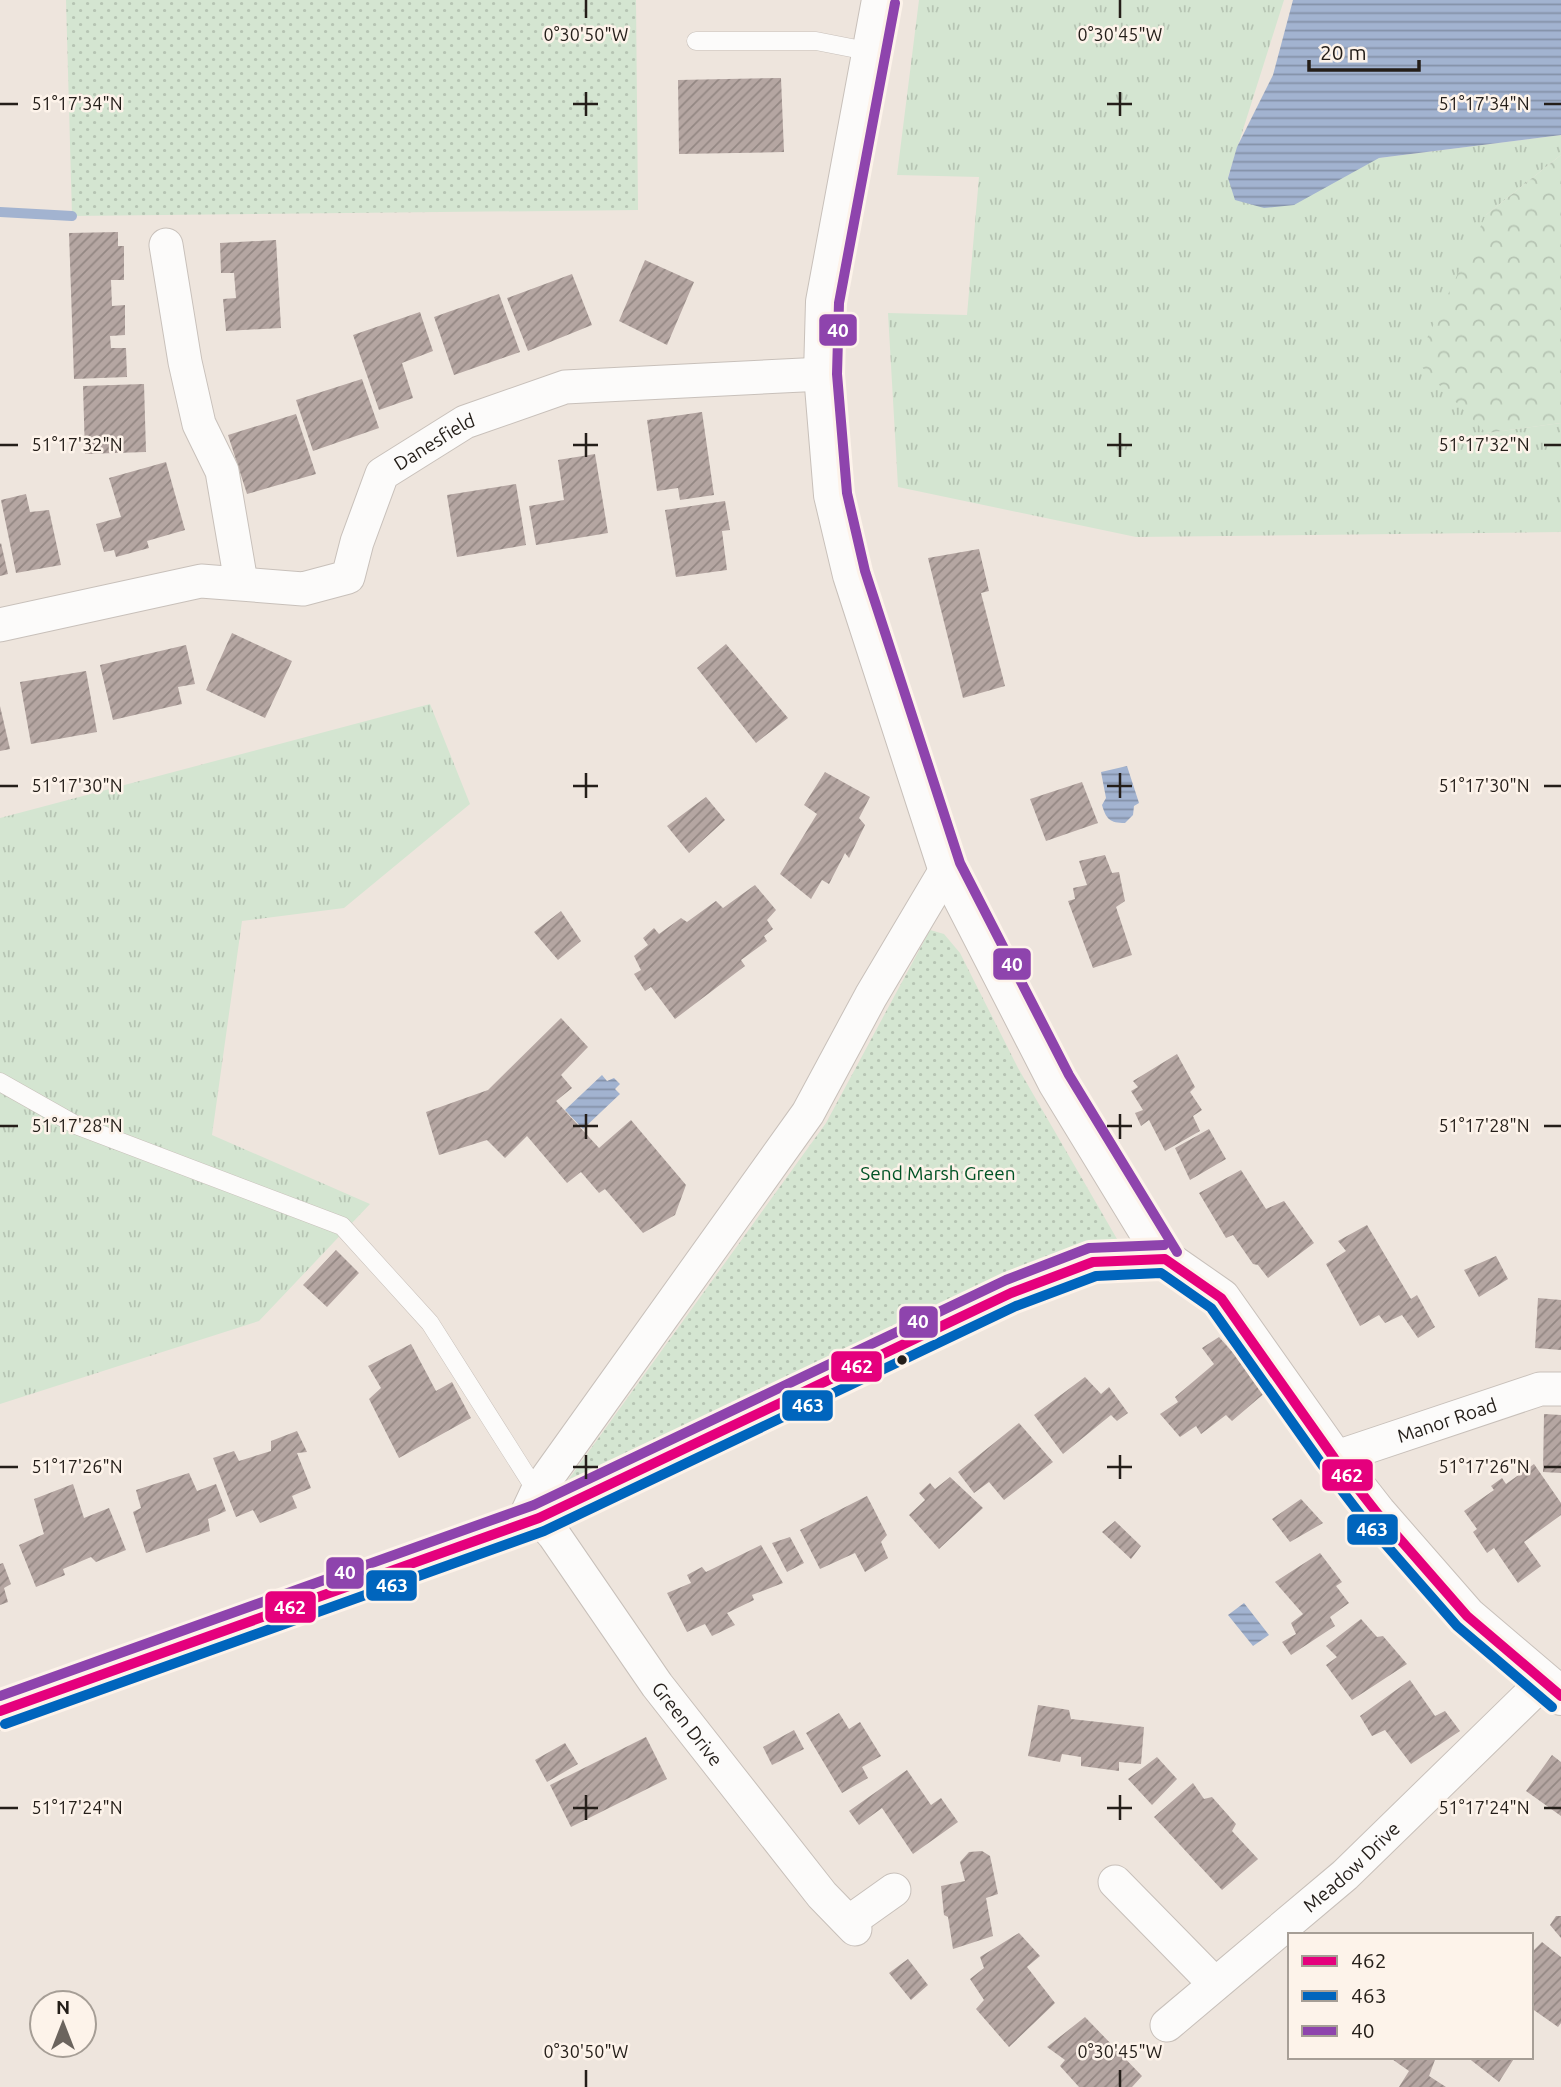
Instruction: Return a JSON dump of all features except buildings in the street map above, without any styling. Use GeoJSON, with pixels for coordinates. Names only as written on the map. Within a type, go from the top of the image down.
{"type":"FeatureCollection","features":[{"type":"Feature","properties":{"kind":"main road"},"geometry":{"type":"LineString","coordinates":[[880,0],[825,302],[823,374],[833,495],[852,575],[947,867],[1056,1082],[1165,1259],[1222,1298],[1334,1458],[1377,1513],[1467,1616],[1552,1689]]}},
{"type":"Feature","properties":{"kind":"main road"},"geometry":{"type":"LineString","coordinates":[[0,1711],[533,1511],[1011,1293],[1093,1262],[1165,1259]]}},
{"type":"Feature","properties":{"kind":"street"},"geometry":{"type":"LineString","coordinates":[[166,245],[185,362],[199,424],[222,471],[241,582]]}},
{"type":"Feature","properties":{"kind":"street","name":"Danesfield"},"geometry":{"type":"LineString","coordinates":[[0,625],[201,580],[303,589],[348,577],[382,474],[465,422],[565,387],[823,374]]}},
{"type":"Feature","properties":{"kind":"street"},"geometry":{"type":"LineString","coordinates":[[533,1511],[808,1113],[871,996],[947,867]]}},
{"type":"Feature","properties":{"kind":"street","name":"Manor Road"},"geometry":{"type":"LineString","coordinates":[[1334,1458],[1540,1389],[1561,1389]]}},
{"type":"Feature","properties":{"kind":"street","name":"Green Drive"},"geometry":{"type":"LineString","coordinates":[[533,1511],[554,1535],[657,1685],[822,1895],[852,1925],[894,1891]]}},
{"type":"Feature","properties":{"kind":"street","name":"Meadow Drive"},"geometry":{"type":"LineString","coordinates":[[1167,2025],[1345,1875],[1552,1689]]}},
{"type":"Feature","properties":{"kind":"street"},"geometry":{"type":"LineString","coordinates":[[1115,1882],[1214,1984]]}},
{"type":"Feature","properties":{"kind":"lane"},"geometry":{"type":"LineString","coordinates":[[696,41],[816,41],[872,52]]}},
{"type":"Feature","properties":{"kind":"lane"},"geometry":{"type":"LineString","coordinates":[[0,1082],[76,1125],[342,1226],[430,1323],[533,1511]]}},
{"type":"Feature","properties":{"kind":"green space"},"geometry":{"type":"Polygon","coordinates":[[[66,0],[636,0],[638,210],[72,216],[66,0]]]}},
{"type":"Feature","properties":{"kind":"green space"},"geometry":{"type":"Polygon","coordinates":[[[919,0],[1284,0],[1228,177],[1561,135],[1561,155],[1486,215],[1486,433],[1561,423],[1561,532],[1136,537],[898,487],[888,313],[967,315],[979,177],[897,175],[919,0]]]}},
{"type":"Feature","properties":{"kind":"green space"},"geometry":{"type":"Polygon","coordinates":[[[1561,155],[1561,423],[1486,433],[1416,361],[1486,215],[1561,155]]]}},
{"type":"Feature","properties":{"kind":"green space"},"geometry":{"type":"Polygon","coordinates":[[[430,704],[470,804],[344,908],[242,921],[212,1135],[370,1204],[259,1321],[0,1404],[0,818],[430,704]]]}},
{"type":"Feature","properties":{"kind":"green space","name":"Send Marsh Green"},"geometry":{"type":"Polygon","coordinates":[[[930,930],[944,934],[960,953],[1018,1068],[1117,1239],[1002,1280],[566,1483],[826,1123],[930,930]]]}},
{"type":"Feature","properties":{"kind":"water"},"geometry":{"type":"Polygon","coordinates":[[[1293,0],[1561,0],[1561,135],[1379,158],[1294,205],[1264,208],[1235,200],[1228,178],[1237,147],[1273,75],[1293,0]]]}},
{"type":"Feature","properties":{"kind":"water"},"geometry":{"type":"Polygon","coordinates":[[[1127,766],[1139,803],[1134,806],[1133,815],[1125,823],[1116,822],[1107,817],[1102,805],[1106,798],[1101,772],[1127,766]]]}},
{"type":"Feature","properties":{"kind":"water"},"geometry":{"type":"Polygon","coordinates":[[[602,1075],[607,1081],[614,1078],[620,1084],[615,1089],[620,1094],[583,1129],[565,1110],[602,1075]]]}},
{"type":"Feature","properties":{"kind":"water"},"geometry":{"type":"Polygon","coordinates":[[[1244,1603],[1269,1635],[1253,1646],[1228,1615],[1244,1603]]]}},
{"type":"Feature","properties":{"kind":"waterway"},"geometry":{"type":"LineString","coordinates":[[0,212],[72,216]]}},
{"type":"Feature","properties":{"kind":"transit line","name":"40"},"geometry":{"type":"LineString","coordinates":[[895,3],[839,303],[837,374],[847,493],[865,571],[960,863],[1069,1075],[1177,1252]]}},
{"type":"Feature","properties":{"kind":"transit line","name":"40"},"geometry":{"type":"LineString","coordinates":[[0,1696],[534,1505],[1006,1280],[1089,1248],[1164,1245]]}},
{"type":"Feature","properties":{"kind":"transit line","name":"462"},"geometry":{"type":"LineString","coordinates":[[0,1711],[539,1518],[1011,1293],[1093,1262],[1165,1259],[1221,1298],[1334,1458],[1377,1513],[1467,1616],[1561,1696]]}},
{"type":"Feature","properties":{"kind":"transit line","name":"463"},"geometry":{"type":"LineString","coordinates":[[5,1724],[544,1531],[1016,1306],[1096,1276],[1161,1273],[1211,1308],[1366,1522],[1457,1626],[1552,1707]]}}]}
